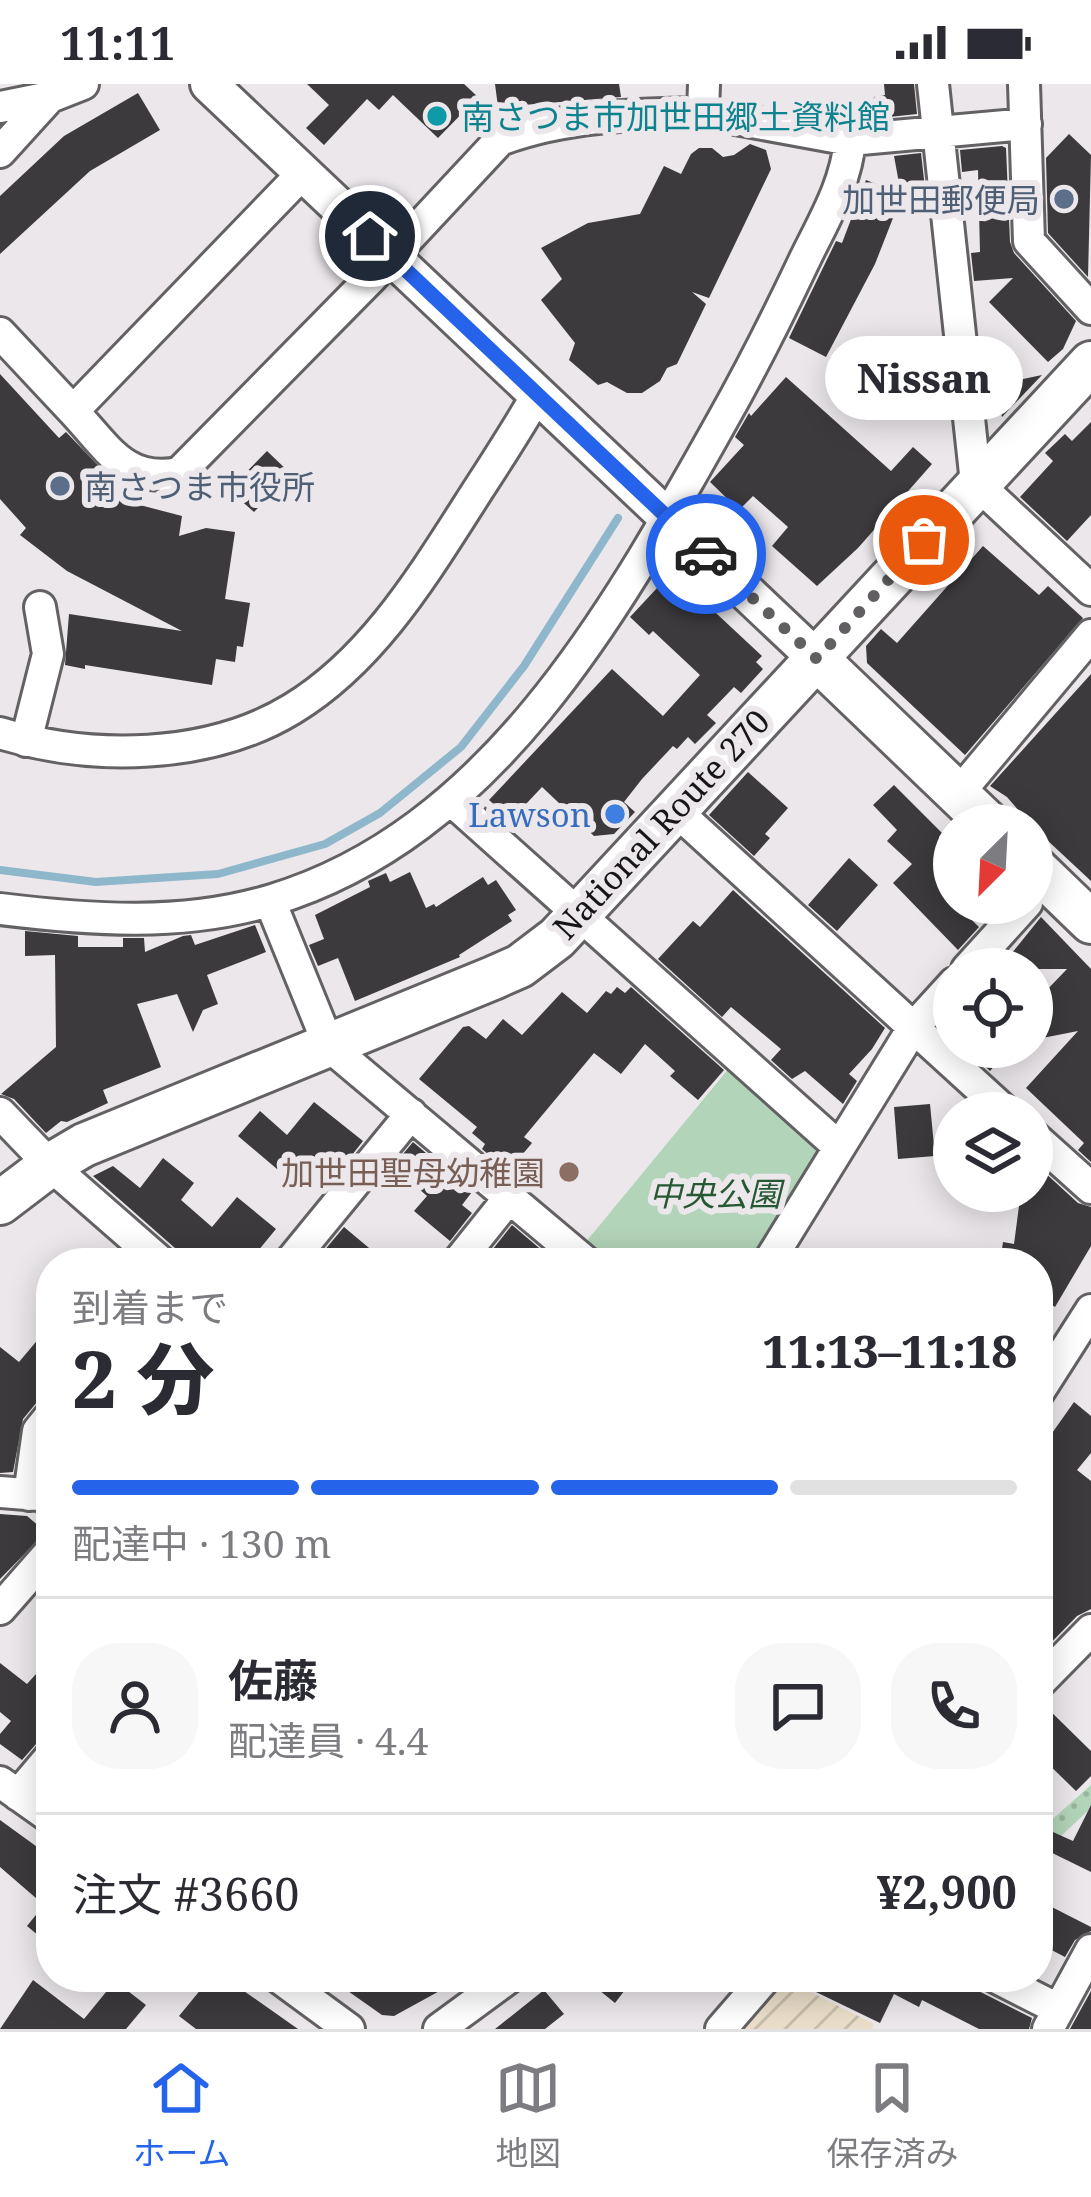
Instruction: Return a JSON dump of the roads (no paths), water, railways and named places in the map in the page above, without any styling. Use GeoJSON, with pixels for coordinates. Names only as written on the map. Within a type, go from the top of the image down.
{"type":"FeatureCollection","features":[{"type":"Feature","properties":{"kind":"highway","name":"National Route 270"},"geometry":{"type":"LineString","coordinates":[[0,1203],[84,1145],[520,966],[578,917],[1091,363]]}},
{"type":"Feature","properties":{"kind":"highway"},"geometry":{"type":"LineString","coordinates":[[817,659],[968,804]]}},
{"type":"Feature","properties":{"kind":"highway"},"geometry":{"type":"LineString","coordinates":[[1053,898],[1091,922]]}},
{"type":"Feature","properties":{"kind":"main road"},"geometry":{"type":"LineString","coordinates":[[209,84],[817,659]]}},
{"type":"Feature","properties":{"kind":"street"},"geometry":{"type":"LineString","coordinates":[[0,107],[50,98],[83,84]]}},
{"type":"Feature","properties":{"kind":"street"},"geometry":{"type":"LineString","coordinates":[[933,84],[976,483],[1091,590]]}},
{"type":"Feature","properties":{"kind":"street"},"geometry":{"type":"LineString","coordinates":[[1024,84],[1029,241],[1091,309]]}},
{"type":"Feature","properties":{"kind":"street"},"geometry":{"type":"LineString","coordinates":[[0,152],[50,98]]}},
{"type":"Feature","properties":{"kind":"street"},"geometry":{"type":"LineString","coordinates":[[0,333],[127,469],[155,478],[179,473],[500,140],[526,130],[703,99],[850,140],[1026,124]]}},
{"type":"Feature","properties":{"kind":"street"},"geometry":{"type":"LineString","coordinates":[[0,908],[125,920],[186,916],[270,901],[373,858],[451,800],[531,719],[598,627],[761,352],[840,187],[850,140]]}},
{"type":"Feature","properties":{"kind":"street"},"geometry":{"type":"LineString","coordinates":[[73,411],[303,173]]}},
{"type":"Feature","properties":{"kind":"street"},"geometry":{"type":"LineString","coordinates":[[40,607],[48,653],[13,737],[102,750],[171,748],[216,738],[291,710],[369,643],[402,606],[543,401]]}},
{"type":"Feature","properties":{"kind":"street"},"geometry":{"type":"LineString","coordinates":[[958,794],[1091,635]]}},
{"type":"Feature","properties":{"kind":"street"},"geometry":{"type":"LineString","coordinates":[[451,800],[839,1147]]}},
{"type":"Feature","properties":{"kind":"street"},"geometry":{"type":"LineString","coordinates":[[675,810],[984,1092]]}},
{"type":"Feature","properties":{"kind":"street"},"geometry":{"type":"LineString","coordinates":[[270,901],[329,1046],[568,1248]]}},
{"type":"Feature","properties":{"kind":"street"},"geometry":{"type":"LineString","coordinates":[[984,948],[1004,924]]}},
{"type":"Feature","properties":{"kind":"street"},"geometry":{"type":"LineString","coordinates":[[777,1248],[914,1028],[933,1007]]}},
{"type":"Feature","properties":{"kind":"street"},"geometry":{"type":"LineString","coordinates":[[0,1113],[50,1165],[145,1248]]}},
{"type":"Feature","properties":{"kind":"street"},"geometry":{"type":"LineString","coordinates":[[301,1248],[411,1114]]}},
{"type":"Feature","properties":{"kind":"street"},"geometry":{"type":"LineString","coordinates":[[1053,1154],[1091,1188]]}},
{"type":"Feature","properties":{"kind":"street"},"geometry":{"type":"LineString","coordinates":[[470,1248],[509,1198]]}},
{"type":"Feature","properties":{"kind":"street"},"geometry":{"type":"LineString","coordinates":[[1053,1370],[1091,1310]]}},
{"type":"Feature","properties":{"kind":"street"},"geometry":{"type":"LineString","coordinates":[[26,1494],[36,1442]]}},
{"type":"Feature","properties":{"kind":"street"},"geometry":{"type":"LineString","coordinates":[[0,1610],[36,1568]]}},
{"type":"Feature","properties":{"kind":"street"},"geometry":{"type":"LineString","coordinates":[[1053,1669],[1091,1630]]}},
{"type":"Feature","properties":{"kind":"street"},"geometry":{"type":"LineString","coordinates":[[36,1768],[9,1789],[36,1808]]}},
{"type":"Feature","properties":{"kind":"street"},"geometry":{"type":"LineString","coordinates":[[1016,1992],[1053,2019],[1091,1950]]}},
{"type":"Feature","properties":{"kind":"street"},"geometry":{"type":"LineString","coordinates":[[298,1992],[349,2029]]}},
{"type":"Feature","properties":{"kind":"street"},"geometry":{"type":"LineString","coordinates":[[439,2029],[490,1992]]}},
{"type":"Feature","properties":{"kind":"street"},"geometry":{"type":"LineString","coordinates":[[721,2029],[753,1992]]}},
{"type":"Feature","properties":{"kind":"waterway"},"geometry":{"type":"LineString","coordinates":[[0,870],[96,882],[218,874],[325,844],[380,813],[461,747],[524,666],[618,518]]}},
{"type":"Feature","properties":{"kind":"place","name":"南さつま市加世田郷土資料館"},"geometry":{"type":"Point","coordinates":[437,116]}},
{"type":"Feature","properties":{"kind":"place","name":"加世田郵便局"},"geometry":{"type":"Point","coordinates":[1064,199]}},
{"type":"Feature","properties":{"kind":"place","name":"南さつま市役所"},"geometry":{"type":"Point","coordinates":[60,486]}},
{"type":"Feature","properties":{"kind":"place","name":"Nissan"},"geometry":{"type":"Point","coordinates":[924,540]}},
{"type":"Feature","properties":{"kind":"place","name":"Lawson"},"geometry":{"type":"Point","coordinates":[615,814]}},
{"type":"Feature","properties":{"kind":"place","name":"加世田聖母幼稚園"},"geometry":{"type":"Point","coordinates":[569,1172]}},
{"type":"Feature","properties":{"kind":"park label","name":"中央公園"},"geometry":{"type":"Point","coordinates":[715,1193]}}]}
